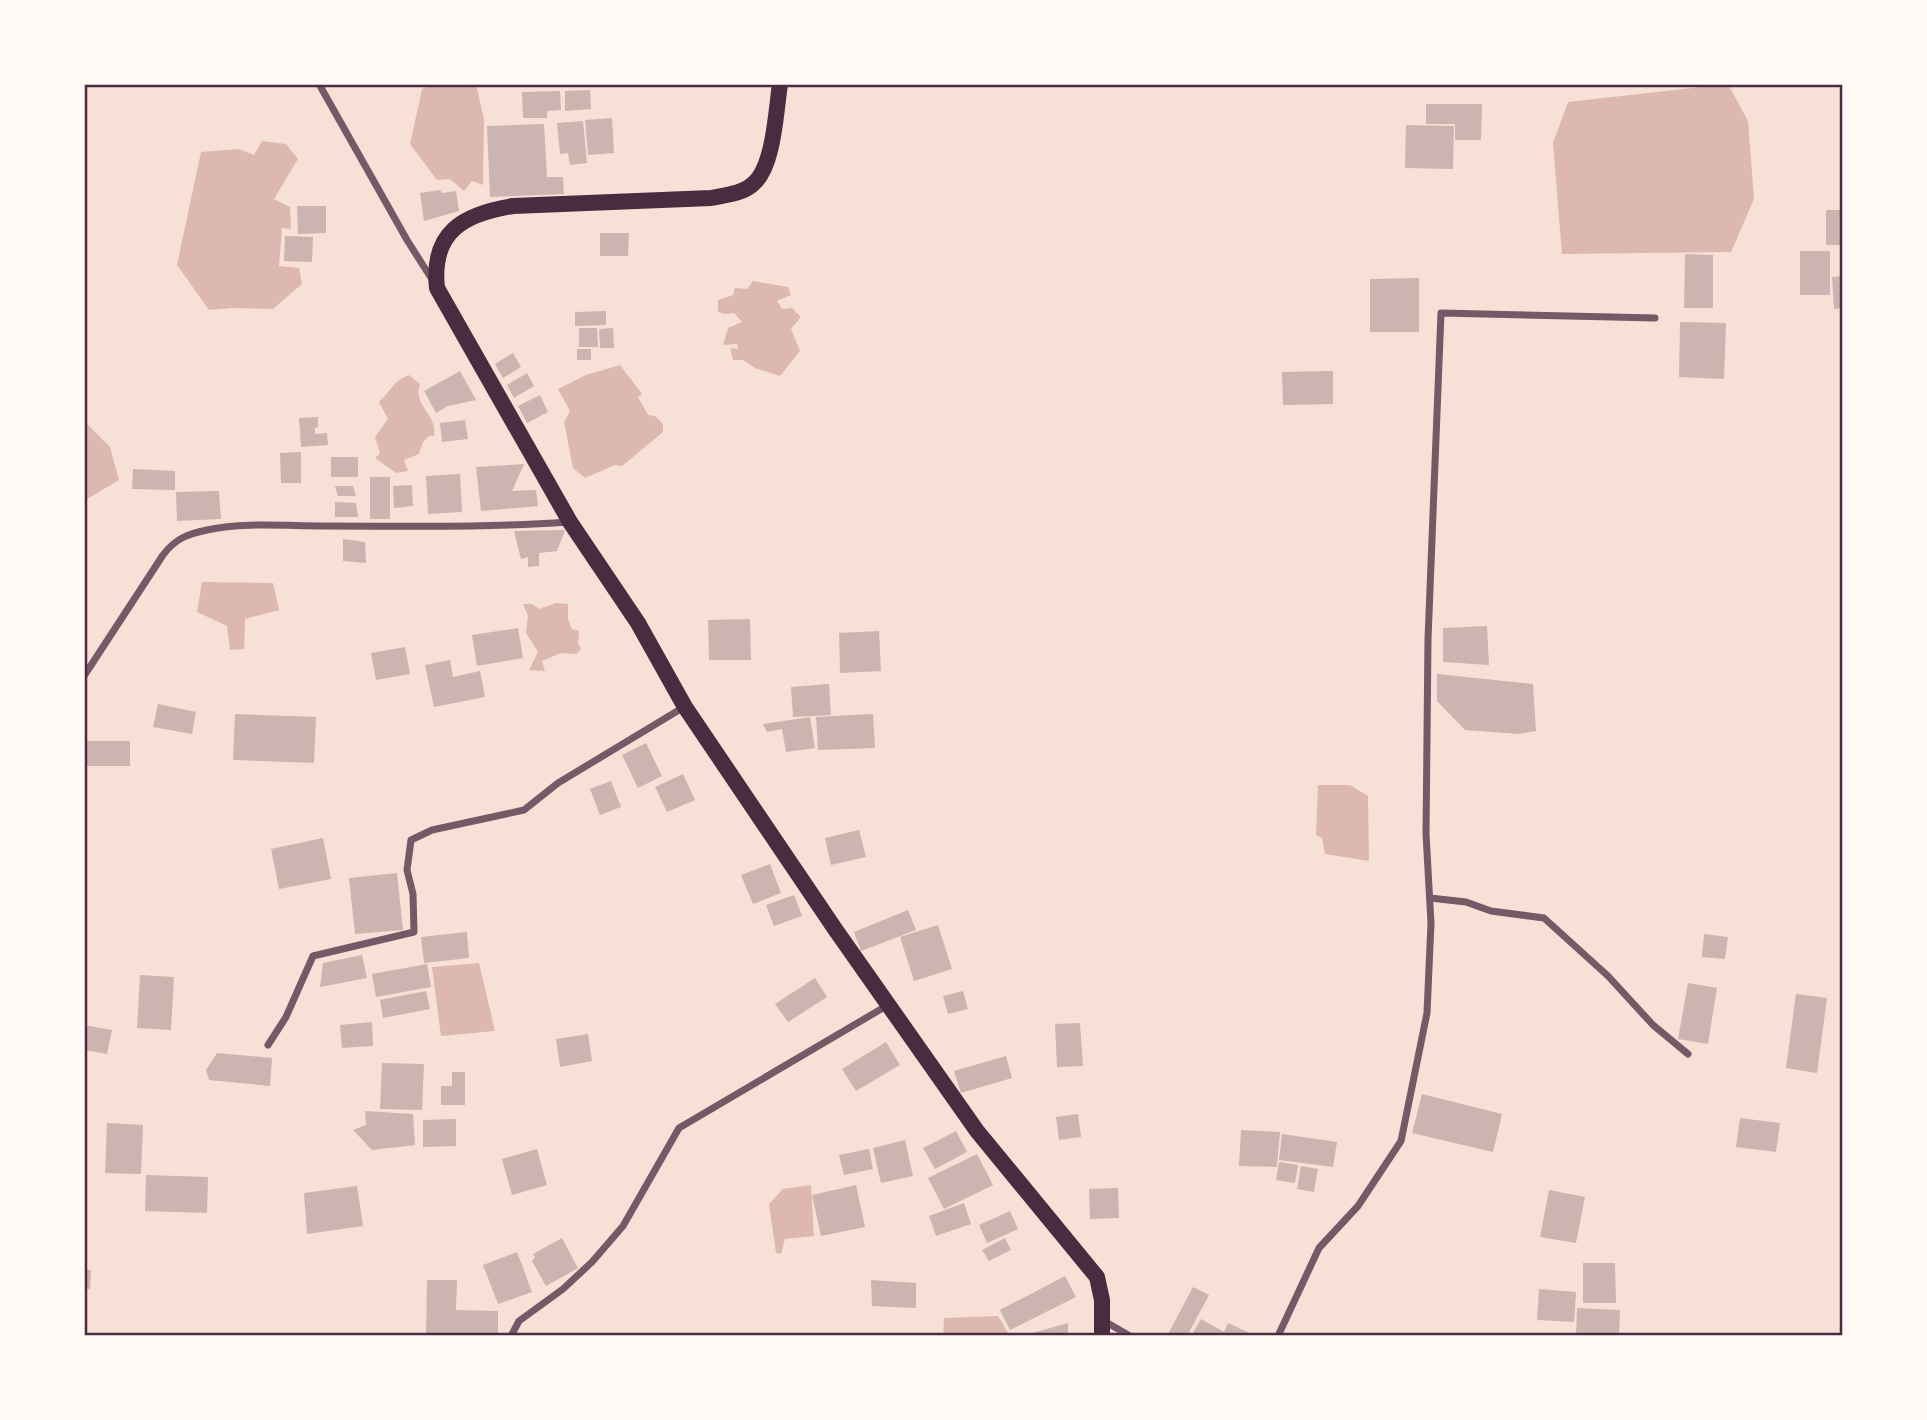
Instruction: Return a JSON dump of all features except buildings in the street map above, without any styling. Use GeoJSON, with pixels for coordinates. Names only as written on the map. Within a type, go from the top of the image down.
{"type":"FeatureCollection","features":[{"type":"Feature","properties":{"kind":"main road"},"geometry":{"type":"LineString","coordinates":[[780,84],[768,160],[761,175],[752,185],[734,194],[711,198],[513,206],[475,215],[458,225],[446,237],[436,261],[437,288],[570,522],[638,624],[685,707],[977,1131],[1097,1277],[1102,1300],[1103,1328]]}},
{"type":"Feature","properties":{"kind":"street"},"geometry":{"type":"LineString","coordinates":[[319,84],[437,288]]}},
{"type":"Feature","properties":{"kind":"street"},"geometry":{"type":"LineString","coordinates":[[1278,1336],[1319,1248],[1358,1206],[1401,1141],[1427,1013],[1430,976],[1430,898],[1426,834],[1428,639],[1441,313],[1655,318]]}},
{"type":"Feature","properties":{"kind":"street"},"geometry":{"type":"LineString","coordinates":[[84,676],[163,555],[174,540],[188,534],[210,529],[252,527],[488,526],[570,522]]}},
{"type":"Feature","properties":{"kind":"street"},"geometry":{"type":"LineString","coordinates":[[268,1045],[285,1017],[313,956],[414,932],[413,894],[407,870],[411,839],[432,830],[524,810],[558,783],[685,707]]}},
{"type":"Feature","properties":{"kind":"street"},"geometry":{"type":"LineString","coordinates":[[1430,898],[1466,902],[1490,911],[1544,918],[1599,967],[1653,1025],[1688,1054]]}},
{"type":"Feature","properties":{"kind":"street"},"geometry":{"type":"LineString","coordinates":[[511,1336],[519,1321],[563,1289],[592,1262],[623,1226],[679,1128],[888,1005]]}},
{"type":"Feature","properties":{"kind":"street"},"geometry":{"type":"LineString","coordinates":[[1103,1328],[1130,1336]]}},
{"type":"Feature","properties":{"kind":"shaded area"},"geometry":{"type":"Polygon","coordinates":[[[434,84],[476,84],[484,119],[483,185],[472,181],[464,191],[450,179],[437,180],[410,144],[422,89],[434,84]]]}},
{"type":"Feature","properties":{"kind":"shaded area"},"geometry":{"type":"Polygon","coordinates":[[[1728,84],[1748,121],[1754,199],[1731,252],[1562,254],[1553,143],[1568,102],[1728,84]]]}},
{"type":"Feature","properties":{"kind":"shaded area"},"geometry":{"type":"Polygon","coordinates":[[[262,141],[286,144],[298,159],[274,199],[290,207],[291,229],[282,228],[279,266],[299,268],[302,284],[273,309],[209,310],[177,265],[201,152],[239,149],[254,155],[262,141]]]}},
{"type":"Feature","properties":{"kind":"shaded area"},"geometry":{"type":"Polygon","coordinates":[[[753,281],[788,287],[791,295],[777,301],[782,309],[792,308],[801,317],[791,329],[800,351],[780,376],[755,368],[743,360],[733,360],[730,348],[738,349],[737,344],[723,345],[728,328],[742,322],[734,313],[718,312],[718,300],[733,295],[735,288],[747,289],[753,281]]]}},
{"type":"Feature","properties":{"kind":"shaded area"},"geometry":{"type":"Polygon","coordinates":[[[620,365],[642,394],[638,397],[648,415],[655,416],[663,424],[663,432],[622,466],[615,465],[585,478],[573,468],[564,422],[570,411],[558,389],[586,375],[620,365]]]}},
{"type":"Feature","properties":{"kind":"shaded area"},"geometry":{"type":"Polygon","coordinates":[[[409,375],[420,384],[419,398],[432,422],[434,436],[429,436],[423,442],[419,454],[404,460],[408,471],[396,473],[375,458],[380,453],[375,437],[388,419],[379,402],[396,383],[409,375]]]}},
{"type":"Feature","properties":{"kind":"shaded area"},"geometry":{"type":"Polygon","coordinates":[[[84,421],[110,447],[119,480],[84,501],[84,421]]]}},
{"type":"Feature","properties":{"kind":"shaded area"},"geometry":{"type":"Polygon","coordinates":[[[202,582],[273,583],[279,610],[245,619],[244,649],[230,650],[227,626],[197,612],[202,582]]]}},
{"type":"Feature","properties":{"kind":"shaded area"},"geometry":{"type":"Polygon","coordinates":[[[556,603],[568,604],[568,619],[572,629],[579,631],[578,643],[581,649],[576,654],[561,653],[542,661],[545,671],[529,670],[538,652],[526,633],[528,616],[523,604],[532,604],[539,609],[556,603]]]}},
{"type":"Feature","properties":{"kind":"shaded area"},"geometry":{"type":"Polygon","coordinates":[[[1318,785],[1350,785],[1368,796],[1369,861],[1325,854],[1322,838],[1316,835],[1318,785]]]}},
{"type":"Feature","properties":{"kind":"shaded area"},"geometry":{"type":"Polygon","coordinates":[[[479,963],[495,1031],[441,1036],[432,967],[479,963]]]}},
{"type":"Feature","properties":{"kind":"shaded area"},"geometry":{"type":"Polygon","coordinates":[[[811,1185],[814,1236],[785,1239],[781,1254],[776,1253],[769,1204],[783,1189],[811,1185]]]}},
{"type":"Feature","properties":{"kind":"shaded area"},"geometry":{"type":"Polygon","coordinates":[[[998,1316],[1010,1336],[943,1336],[944,1318],[998,1316]]]}}]}
